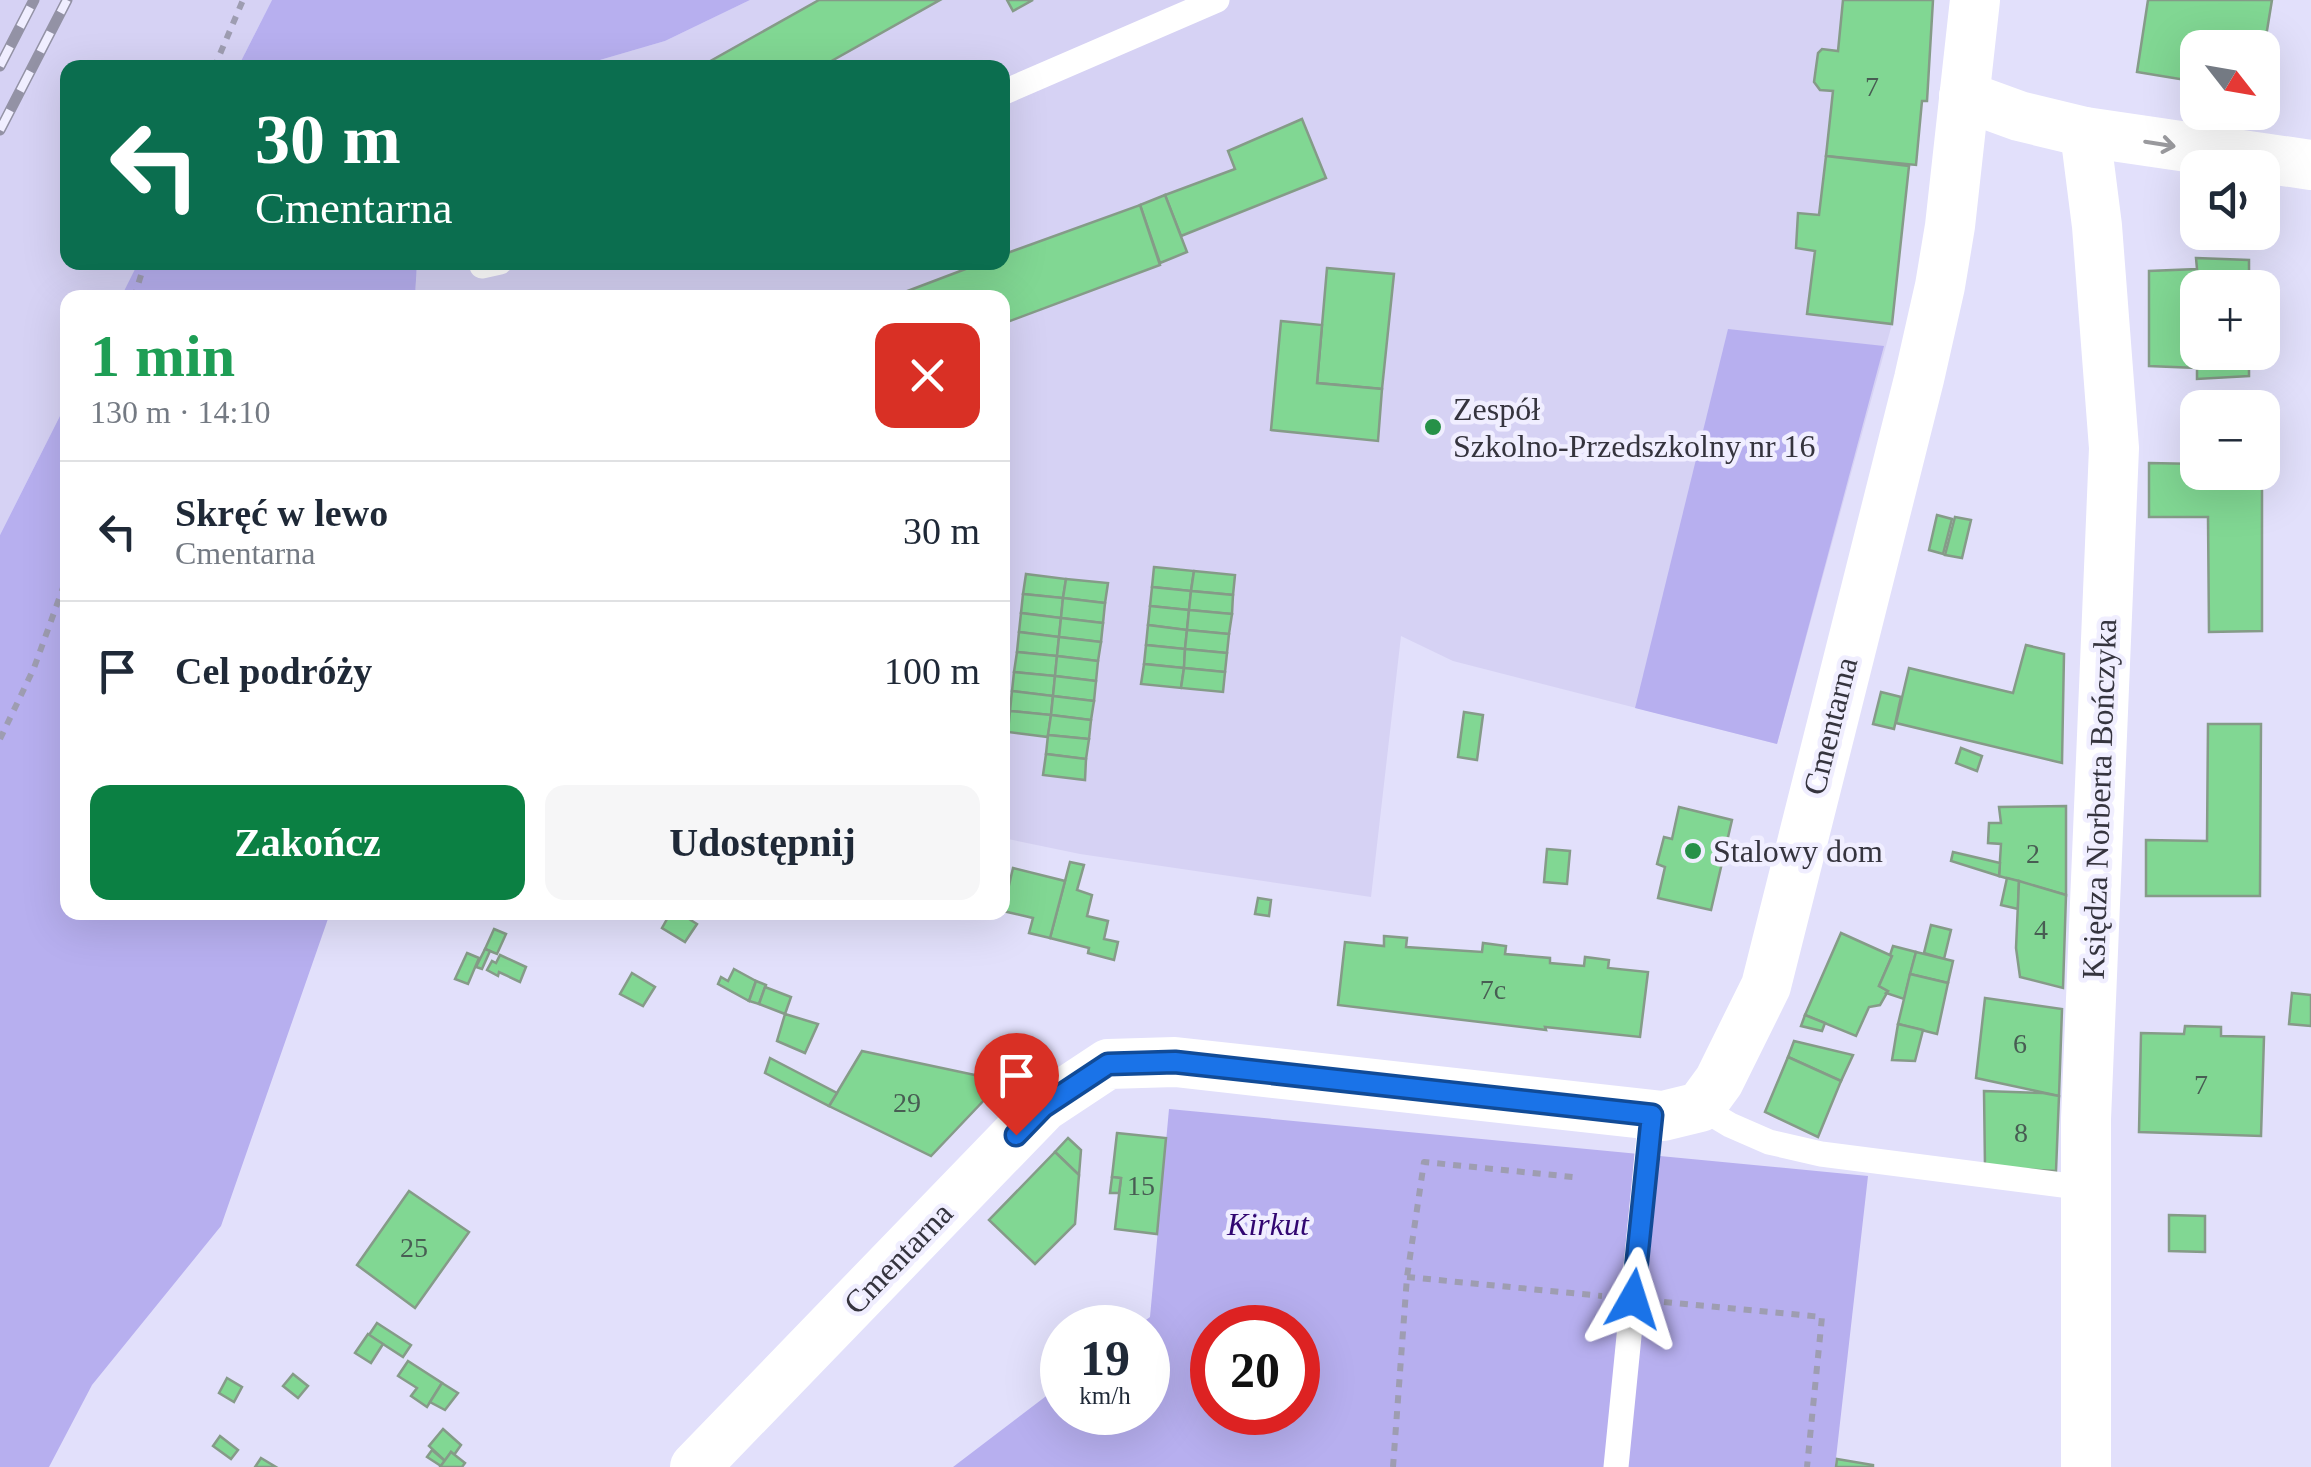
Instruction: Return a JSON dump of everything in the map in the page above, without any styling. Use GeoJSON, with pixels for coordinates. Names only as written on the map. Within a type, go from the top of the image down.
{"type":"FeatureCollection","features":[{"type":"Feature","properties":{"kind":"street","name":"Cmentarna"},"geometry":{"type":"LineString","coordinates":[[695,1467],[1043,1107],[1108,1064],[1175,1062],[1663,1116],[1700,1107],[1718,1081],[1766,986],[1940,286],[1974,0]]}},
{"type":"Feature","properties":{"kind":"street"},"geometry":{"type":"LineString","coordinates":[[1964,96],[2020,116],[2085,132],[2311,165]]}},
{"type":"Feature","properties":{"kind":"street","name":"Księdza Norberta Bończyka"},"geometry":{"type":"LineString","coordinates":[[2085,132],[2097,226],[2114,448],[2086,1119],[2086,1467]]}},
{"type":"Feature","properties":{"kind":"lane"},"geometry":{"type":"LineString","coordinates":[[1010,90],[1216,0]]}},
{"type":"Feature","properties":{"kind":"lane"},"geometry":{"type":"LineString","coordinates":[[1700,1107],[1769,1142],[1821,1154],[2086,1188]]}},
{"type":"Feature","properties":{"kind":"lane"},"geometry":{"type":"LineString","coordinates":[[1616,1467],[1652,1115]]}},
{"type":"Feature","properties":{"kind":"path"},"geometry":{"type":"LineString","coordinates":[[217,60],[243,0]]}},
{"type":"Feature","properties":{"kind":"path"},"geometry":{"type":"LineString","coordinates":[[0,739],[34,668],[60,596]]}},
{"type":"Feature","properties":{"kind":"path"},"geometry":{"type":"LineString","coordinates":[[1392,1467],[1407,1277],[1424,1162],[1573,1177]]}},
{"type":"Feature","properties":{"kind":"shaded area"},"geometry":{"type":"Polygon","coordinates":[[[0,0],[272,0],[242,60],[60,60],[60,270],[134,270],[124,290],[60,290],[60,416],[0,535],[0,0]]]}},
{"type":"Feature","properties":{"kind":"shaded area","name":"Zespół Szkolno-Przedszkolny nr 16"},"geometry":{"type":"Polygon","coordinates":[[[750,0],[1933,0],[1916,165],[1909,167],[1892,324],[1777,744],[1453,661],[1401,636],[1371,897],[1080,854],[1010,839],[1010,290],[415,290],[417,270],[1010,270],[1010,60],[600,60],[665,41],[750,0]]]}},
{"type":"Feature","properties":{"kind":"green space"},"geometry":{"type":"Polygon","coordinates":[[[272,0],[750,0],[665,41],[600,60],[242,60],[272,0]]]}},
{"type":"Feature","properties":{"kind":"green space"},"geometry":{"type":"Polygon","coordinates":[[[134,270],[417,270],[415,290],[124,290],[134,270]]]}},
{"type":"Feature","properties":{"kind":"green space"},"geometry":{"type":"Polygon","coordinates":[[[1728,329],[1884,346],[1777,744],[1635,708],[1728,329]]]}},
{"type":"Feature","properties":{"kind":"green space"},"geometry":{"type":"Polygon","coordinates":[[[60,416],[60,920],[328,920],[221,1226],[92,1385],[49,1467],[0,1467],[0,535],[60,416]]]}},
{"type":"Feature","properties":{"kind":"green space","name":"Kirkut"},"geometry":{"type":"Polygon","coordinates":[[[1169,1109],[1868,1176],[1835,1467],[953,1467],[1040,1401],[1040,1435],[1170,1435],[1170,1305],[1151,1305],[1169,1109]]]}},
{"type":"Feature","properties":{"kind":"building"},"geometry":{"type":"Polygon","coordinates":[[[819,0],[940,0],[833,60],[712,60],[819,0]]]}},
{"type":"Feature","properties":{"kind":"building"},"geometry":{"type":"Polygon","coordinates":[[[1007,0],[1033,0],[1013,11],[1007,0]]]}},
{"type":"Feature","properties":{"kind":"building"},"geometry":{"type":"Polygon","coordinates":[[[1843,0],[1933,0],[1927,101],[1922,101],[1916,165],[1826,156],[1833,91],[1820,90],[1814,82],[1818,53],[1822,49],[1838,51],[1843,0]]]}},
{"type":"Feature","properties":{"kind":"building"},"geometry":{"type":"Polygon","coordinates":[[[2148,0],[2272,0],[2267,30],[2180,30],[2180,79],[2137,72],[2148,0]]]}},
{"type":"Feature","properties":{"kind":"building"},"geometry":{"type":"Polygon","coordinates":[[[1302,119],[1326,178],[1181,236],[1165,195],[1235,169],[1228,151],[1302,119]]]}},
{"type":"Feature","properties":{"kind":"building"},"geometry":{"type":"Polygon","coordinates":[[[1826,156],[1909,166],[1892,324],[1807,314],[1815,251],[1796,248],[1798,213],[1819,215],[1826,156]]]}},
{"type":"Feature","properties":{"kind":"building"},"geometry":{"type":"Polygon","coordinates":[[[1165,195],[1187,252],[1160,263],[1140,205],[1165,195]]]}},
{"type":"Feature","properties":{"kind":"building"},"geometry":{"type":"Polygon","coordinates":[[[1140,205],[1160,265],[1010,321],[1010,290],[910,290],[963,270],[1010,270],[1010,252],[1140,205]]]}},
{"type":"Feature","properties":{"kind":"building"},"geometry":{"type":"Polygon","coordinates":[[[2196,258],[2249,260],[2249,270],[2180,270],[2180,367],[2149,366],[2149,271],[2197,269],[2196,258]]]}},
{"type":"Feature","properties":{"kind":"building"},"geometry":{"type":"Polygon","coordinates":[[[1327,268],[1394,274],[1382,389],[1317,383],[1327,268]]]}},
{"type":"Feature","properties":{"kind":"building"},"geometry":{"type":"Polygon","coordinates":[[[1281,321],[1322,325],[1317,383],[1382,389],[1378,441],[1271,430],[1281,321]]]}},
{"type":"Feature","properties":{"kind":"building"},"geometry":{"type":"Polygon","coordinates":[[[2197,370],[2249,370],[2249,376],[2197,379],[2197,370]]]}},
{"type":"Feature","properties":{"kind":"building"},"geometry":{"type":"Polygon","coordinates":[[[2149,463],[2180,464],[2180,490],[2262,490],[2262,631],[2209,632],[2208,517],[2149,517],[2149,463]]]}},
{"type":"Feature","properties":{"kind":"building"},"geometry":{"type":"Polygon","coordinates":[[[1937,515],[1952,519],[1943,554],[1929,550],[1937,515]]]}},
{"type":"Feature","properties":{"kind":"building"},"geometry":{"type":"Polygon","coordinates":[[[1955,517],[1971,520],[1962,558],[1945,555],[1955,517]]]}},
{"type":"Feature","properties":{"kind":"building"},"geometry":{"type":"Polygon","coordinates":[[[1154,567],[1194,571],[1191,591],[1152,587],[1154,567]]]}},
{"type":"Feature","properties":{"kind":"building"},"geometry":{"type":"Polygon","coordinates":[[[1194,571],[1235,575],[1233,595],[1191,591],[1194,571]]]}},
{"type":"Feature","properties":{"kind":"building"},"geometry":{"type":"Polygon","coordinates":[[[1026,574],[1066,579],[1063,598],[1023,594],[1026,574]]]}},
{"type":"Feature","properties":{"kind":"building"},"geometry":{"type":"Polygon","coordinates":[[[1066,579],[1108,583],[1105,603],[1063,598],[1066,579]]]}},
{"type":"Feature","properties":{"kind":"building"},"geometry":{"type":"Polygon","coordinates":[[[1152,587],[1191,591],[1189,610],[1150,606],[1152,587]]]}},
{"type":"Feature","properties":{"kind":"building"},"geometry":{"type":"Polygon","coordinates":[[[1191,591],[1233,595],[1232,614],[1189,610],[1191,591]]]}},
{"type":"Feature","properties":{"kind":"building"},"geometry":{"type":"Polygon","coordinates":[[[1023,594],[1063,598],[1061,618],[1021,613],[1023,594]]]}},
{"type":"Feature","properties":{"kind":"building"},"geometry":{"type":"Polygon","coordinates":[[[1063,598],[1105,603],[1103,623],[1061,618],[1063,598]]]}},
{"type":"Feature","properties":{"kind":"building"},"geometry":{"type":"Polygon","coordinates":[[[1150,606],[1189,610],[1187,630],[1148,625],[1150,606]]]}},
{"type":"Feature","properties":{"kind":"building"},"geometry":{"type":"Polygon","coordinates":[[[1189,610],[1232,614],[1229,634],[1187,630],[1189,610]]]}},
{"type":"Feature","properties":{"kind":"building"},"geometry":{"type":"Polygon","coordinates":[[[1021,613],[1061,618],[1059,637],[1019,632],[1021,613]]]}},
{"type":"Feature","properties":{"kind":"building"},"geometry":{"type":"Polygon","coordinates":[[[1061,618],[1103,623],[1101,642],[1059,637],[1061,618]]]}},
{"type":"Feature","properties":{"kind":"building"},"geometry":{"type":"Polygon","coordinates":[[[1148,625],[1187,630],[1185,649],[1146,645],[1148,625]]]}},
{"type":"Feature","properties":{"kind":"building"},"geometry":{"type":"Polygon","coordinates":[[[1187,630],[1229,634],[1227,653],[1185,649],[1187,630]]]}},
{"type":"Feature","properties":{"kind":"building"},"geometry":{"type":"Polygon","coordinates":[[[1019,632],[1059,637],[1057,656],[1017,652],[1019,632]]]}},
{"type":"Feature","properties":{"kind":"building"},"geometry":{"type":"Polygon","coordinates":[[[1059,637],[1101,642],[1098,661],[1057,656],[1059,637]]]}},
{"type":"Feature","properties":{"kind":"building"},"geometry":{"type":"Polygon","coordinates":[[[1146,645],[1185,649],[1184,668],[1144,664],[1146,645]]]}},
{"type":"Feature","properties":{"kind":"building"},"geometry":{"type":"Polygon","coordinates":[[[2026,645],[2064,654],[2062,763],[1896,723],[1909,668],[2013,693],[2026,645]]]}},
{"type":"Feature","properties":{"kind":"building"},"geometry":{"type":"Polygon","coordinates":[[[1185,649],[1227,653],[1225,672],[1184,668],[1185,649]]]}},
{"type":"Feature","properties":{"kind":"building"},"geometry":{"type":"Polygon","coordinates":[[[1017,652],[1057,656],[1055,676],[1014,672],[1017,652]]]}},
{"type":"Feature","properties":{"kind":"building"},"geometry":{"type":"Polygon","coordinates":[[[1057,656],[1098,661],[1096,681],[1055,676],[1057,656]]]}},
{"type":"Feature","properties":{"kind":"building"},"geometry":{"type":"Polygon","coordinates":[[[1144,664],[1184,668],[1181,688],[1141,684],[1144,664]]]}},
{"type":"Feature","properties":{"kind":"building"},"geometry":{"type":"Polygon","coordinates":[[[1184,668],[1225,672],[1223,692],[1181,688],[1184,668]]]}},
{"type":"Feature","properties":{"kind":"building"},"geometry":{"type":"Polygon","coordinates":[[[1014,672],[1055,676],[1053,696],[1012,691],[1014,672]]]}},
{"type":"Feature","properties":{"kind":"building"},"geometry":{"type":"Polygon","coordinates":[[[1055,676],[1096,681],[1094,701],[1053,696],[1055,676]]]}},
{"type":"Feature","properties":{"kind":"building"},"geometry":{"type":"Polygon","coordinates":[[[1012,691],[1053,696],[1051,715],[1010,711],[1012,691]]]}},
{"type":"Feature","properties":{"kind":"building"},"geometry":{"type":"Polygon","coordinates":[[[1881,692],[1901,697],[1894,729],[1873,724],[1881,692]]]}},
{"type":"Feature","properties":{"kind":"building"},"geometry":{"type":"Polygon","coordinates":[[[1053,696],[1094,701],[1091,720],[1051,715],[1053,696]]]}},
{"type":"Feature","properties":{"kind":"building"},"geometry":{"type":"Polygon","coordinates":[[[1010,711],[1051,715],[1048,737],[1010,732],[1010,711]]]}},
{"type":"Feature","properties":{"kind":"building"},"geometry":{"type":"Polygon","coordinates":[[[1464,712],[1483,715],[1477,760],[1458,757],[1464,712]]]}},
{"type":"Feature","properties":{"kind":"building"},"geometry":{"type":"Polygon","coordinates":[[[1051,715],[1091,720],[1089,739],[1048,735],[1051,715]]]}},
{"type":"Feature","properties":{"kind":"building"},"geometry":{"type":"Polygon","coordinates":[[[2208,724],[2261,724],[2260,896],[2146,896],[2146,840],[2207,841],[2208,724]]]}},
{"type":"Feature","properties":{"kind":"building"},"geometry":{"type":"Polygon","coordinates":[[[1048,735],[1089,739],[1086,759],[1046,754],[1048,735]]]}},
{"type":"Feature","properties":{"kind":"building"},"geometry":{"type":"Polygon","coordinates":[[[1961,748],[1982,756],[1977,771],[1956,763],[1961,748]]]}},
{"type":"Feature","properties":{"kind":"building"},"geometry":{"type":"Polygon","coordinates":[[[1046,754],[1086,759],[1085,780],[1043,775],[1046,754]]]}},
{"type":"Feature","properties":{"kind":"building"},"geometry":{"type":"Polygon","coordinates":[[[2066,806],[2066,895],[1999,876],[2001,844],[1988,843],[1989,823],[2001,823],[1999,807],[2066,806]]]}},
{"type":"Feature","properties":{"kind":"building","name":"Stalowy dom"},"geometry":{"type":"Polygon","coordinates":[[[1679,807],[1732,820],[1711,910],[1658,898],[1665,867],[1657,864],[1664,837],[1672,839],[1679,807]]]}},
{"type":"Feature","properties":{"kind":"building"},"geometry":{"type":"Polygon","coordinates":[[[1547,849],[1570,851],[1567,884],[1544,882],[1547,849]]]}},
{"type":"Feature","properties":{"kind":"building"},"geometry":{"type":"Polygon","coordinates":[[[1953,852],[2000,863],[1999,876],[1951,861],[1953,852]]]}},
{"type":"Feature","properties":{"kind":"building"},"geometry":{"type":"Polygon","coordinates":[[[1070,862],[1084,865],[1077,890],[1092,895],[1087,916],[1108,921],[1104,939],[1118,942],[1114,960],[1088,953],[1089,948],[1050,938],[1070,862]]]}},
{"type":"Feature","properties":{"kind":"building"},"geometry":{"type":"Polygon","coordinates":[[[1013,868],[1065,881],[1050,938],[1029,933],[1033,918],[1010,913],[1013,868]]]}},
{"type":"Feature","properties":{"kind":"building"},"geometry":{"type":"Polygon","coordinates":[[[2007,878],[2019,881],[2018,909],[2001,905],[2007,878]]]}},
{"type":"Feature","properties":{"kind":"building"},"geometry":{"type":"Polygon","coordinates":[[[2019,881],[2066,895],[2063,988],[2020,977],[2016,948],[2019,881]]]}},
{"type":"Feature","properties":{"kind":"building"},"geometry":{"type":"Polygon","coordinates":[[[1258,898],[1271,900],[1269,916],[1255,914],[1258,898]]]}},
{"type":"Feature","properties":{"kind":"building"},"geometry":{"type":"Polygon","coordinates":[[[666,920],[691,920],[697,924],[685,942],[662,928],[666,920]]]}},
{"type":"Feature","properties":{"kind":"building"},"geometry":{"type":"Polygon","coordinates":[[[1931,925],[1951,930],[1944,959],[1924,953],[1931,925]]]}},
{"type":"Feature","properties":{"kind":"building"},"geometry":{"type":"Polygon","coordinates":[[[494,929],[506,934],[497,954],[485,949],[494,929]]]}},
{"type":"Feature","properties":{"kind":"building"},"geometry":{"type":"Polygon","coordinates":[[[1841,933],[1892,956],[1879,986],[1888,991],[1880,1005],[1869,1007],[1856,1036],[1805,1015],[1841,933]]]}},
{"type":"Feature","properties":{"kind":"building"},"geometry":{"type":"Polygon","coordinates":[[[1384,936],[1407,938],[1406,947],[1482,952],[1483,943],[1506,946],[1505,954],[1550,958],[1550,963],[1584,966],[1585,957],[1609,960],[1608,968],[1648,972],[1640,1037],[1338,1005],[1345,942],[1384,946],[1384,936]]]}},
{"type":"Feature","properties":{"kind":"building"},"geometry":{"type":"Polygon","coordinates":[[[1893,946],[1916,952],[1904,999],[1879,986],[1893,946]]]}},
{"type":"Feature","properties":{"kind":"building"},"geometry":{"type":"Polygon","coordinates":[[[485,949],[490,951],[482,969],[476,967],[485,949]]]}},
{"type":"Feature","properties":{"kind":"building"},"geometry":{"type":"Polygon","coordinates":[[[1916,952],[1953,961],[1948,983],[1910,974],[1916,952]]]}},
{"type":"Feature","properties":{"kind":"building"},"geometry":{"type":"Polygon","coordinates":[[[467,953],[479,958],[468,984],[455,979],[467,953]]]}},
{"type":"Feature","properties":{"kind":"building"},"geometry":{"type":"Polygon","coordinates":[[[500,955],[526,967],[520,982],[487,970],[500,955]]]}},
{"type":"Feature","properties":{"kind":"building"},"geometry":{"type":"Polygon","coordinates":[[[734,969],[756,981],[749,1001],[718,984],[721,977],[728,981],[734,969]]]}},
{"type":"Feature","properties":{"kind":"building"},"geometry":{"type":"Polygon","coordinates":[[[632,973],[655,987],[643,1006],[620,994],[632,973]]]}},
{"type":"Feature","properties":{"kind":"building"},"geometry":{"type":"Polygon","coordinates":[[[1910,974],[1948,983],[1937,1034],[1898,1024],[1910,974]]]}},
{"type":"Feature","properties":{"kind":"building"},"geometry":{"type":"Polygon","coordinates":[[[756,981],[766,985],[759,1004],[749,1001],[756,981]]]}},
{"type":"Feature","properties":{"kind":"building"},"geometry":{"type":"Polygon","coordinates":[[[765,987],[791,997],[785,1014],[759,1004],[765,987]]]}},
{"type":"Feature","properties":{"kind":"building"},"geometry":{"type":"Polygon","coordinates":[[[2292,993],[2311,995],[2311,1026],[2289,1024],[2292,993]]]}},
{"type":"Feature","properties":{"kind":"building"},"geometry":{"type":"Polygon","coordinates":[[[1985,998],[2062,1009],[2059,1096],[1976,1078],[1985,998]]]}},
{"type":"Feature","properties":{"kind":"building"},"geometry":{"type":"Polygon","coordinates":[[[785,1014],[818,1024],[805,1053],[777,1041],[785,1014]]]}},
{"type":"Feature","properties":{"kind":"building"},"geometry":{"type":"Polygon","coordinates":[[[1805,1015],[1825,1023],[1822,1031],[1801,1026],[1805,1015]]]}},
{"type":"Feature","properties":{"kind":"building"},"geometry":{"type":"Polygon","coordinates":[[[1898,1024],[1923,1030],[1915,1061],[1892,1060],[1898,1024]]]}},
{"type":"Feature","properties":{"kind":"building"},"geometry":{"type":"Polygon","coordinates":[[[2185,1026],[2221,1027],[2221,1036],[2264,1037],[2261,1136],[2139,1132],[2141,1033],[2184,1034],[2185,1026]]]}},
{"type":"Feature","properties":{"kind":"building"},"geometry":{"type":"Polygon","coordinates":[[[1794,1041],[1853,1055],[1841,1081],[1788,1057],[1794,1041]]]}},
{"type":"Feature","properties":{"kind":"building"},"geometry":{"type":"Polygon","coordinates":[[[862,1051],[989,1078],[987,1097],[931,1156],[829,1106],[862,1051]]]}},
{"type":"Feature","properties":{"kind":"building"},"geometry":{"type":"Polygon","coordinates":[[[1788,1057],[1841,1081],[1818,1137],[1765,1112],[1788,1057]]]}},
{"type":"Feature","properties":{"kind":"building"},"geometry":{"type":"Polygon","coordinates":[[[770,1058],[837,1093],[829,1106],[765,1073],[770,1058]]]}},
{"type":"Feature","properties":{"kind":"building"},"geometry":{"type":"Polygon","coordinates":[[[1984,1091],[2059,1096],[2056,1171],[1985,1167],[1984,1091]]]}},
{"type":"Feature","properties":{"kind":"building"},"geometry":{"type":"Polygon","coordinates":[[[1117,1133],[1166,1138],[1157,1234],[1115,1229],[1121,1178],[1112,1177],[1117,1133]]]}},
{"type":"Feature","properties":{"kind":"building"},"geometry":{"type":"Polygon","coordinates":[[[1068,1138],[1081,1150],[1079,1175],[1055,1152],[1068,1138]]]}},
{"type":"Feature","properties":{"kind":"building"},"geometry":{"type":"Polygon","coordinates":[[[1055,1152],[1079,1175],[1075,1224],[1035,1264],[989,1220],[1055,1152]]]}},
{"type":"Feature","properties":{"kind":"building"},"geometry":{"type":"Polygon","coordinates":[[[1112,1177],[1121,1178],[1119,1193],[1110,1193],[1112,1177]]]}},
{"type":"Feature","properties":{"kind":"building"},"geometry":{"type":"Polygon","coordinates":[[[409,1191],[469,1232],[415,1308],[357,1265],[409,1191]]]}},
{"type":"Feature","properties":{"kind":"building"},"geometry":{"type":"Polygon","coordinates":[[[2169,1215],[2205,1216],[2205,1252],[2169,1251],[2169,1215]]]}},
{"type":"Feature","properties":{"kind":"building"},"geometry":{"type":"Polygon","coordinates":[[[377,1323],[411,1345],[403,1357],[369,1335],[377,1323]]]}},
{"type":"Feature","properties":{"kind":"building"},"geometry":{"type":"Polygon","coordinates":[[[368,1334],[383,1344],[371,1363],[355,1353],[368,1334]]]}},
{"type":"Feature","properties":{"kind":"building"},"geometry":{"type":"Polygon","coordinates":[[[408,1361],[442,1383],[427,1407],[411,1396],[417,1388],[398,1376],[408,1361]]]}},
{"type":"Feature","properties":{"kind":"building"},"geometry":{"type":"Polygon","coordinates":[[[293,1374],[308,1386],[298,1398],[283,1386],[293,1374]]]}},
{"type":"Feature","properties":{"kind":"building"},"geometry":{"type":"Polygon","coordinates":[[[227,1378],[242,1387],[234,1402],[219,1393],[227,1378]]]}},
{"type":"Feature","properties":{"kind":"building"},"geometry":{"type":"Polygon","coordinates":[[[442,1383],[458,1393],[445,1410],[430,1402],[442,1383]]]}},
{"type":"Feature","properties":{"kind":"building"},"geometry":{"type":"Polygon","coordinates":[[[443,1429],[461,1445],[445,1461],[429,1446],[443,1429]]]}},
{"type":"Feature","properties":{"kind":"building"},"geometry":{"type":"Polygon","coordinates":[[[220,1436],[238,1450],[231,1459],[213,1446],[220,1436]]]}},
{"type":"Feature","properties":{"kind":"building"},"geometry":{"type":"Polygon","coordinates":[[[432,1450],[445,1461],[441,1466],[427,1457],[432,1450]]]}},
{"type":"Feature","properties":{"kind":"building"},"geometry":{"type":"Polygon","coordinates":[[[451,1452],[465,1463],[462,1467],[440,1467],[451,1452]]]}},
{"type":"Feature","properties":{"kind":"building"},"geometry":{"type":"Polygon","coordinates":[[[261,1458],[276,1467],[255,1467],[261,1458]]]}},
{"type":"Feature","properties":{"kind":"building"},"geometry":{"type":"Polygon","coordinates":[[[1837,1459],[1873,1465],[1873,1467],[1836,1467],[1837,1459]]]}},
{"type":"Feature","properties":{"kind":"railway"},"geometry":{"type":"LineString","coordinates":[[0,66],[34,0]]}},
{"type":"Feature","properties":{"kind":"railway"},"geometry":{"type":"LineString","coordinates":[[0,130],[67,0]]}},
{"type":"Feature","properties":{"kind":"place","name":"Zespół Szkolno-Przedszkolny nr 16"},"geometry":{"type":"Point","coordinates":[1433,427]}},
{"type":"Feature","properties":{"kind":"place","name":"Stalowy dom"},"geometry":{"type":"Point","coordinates":[1693,851]}},
{"type":"Feature","properties":{"kind":"route"},"geometry":{"type":"LineString","coordinates":[[1016,1135],[1043,1107],[1108,1064],[1175,1062],[1652,1115],[1633,1299]]}}]}
